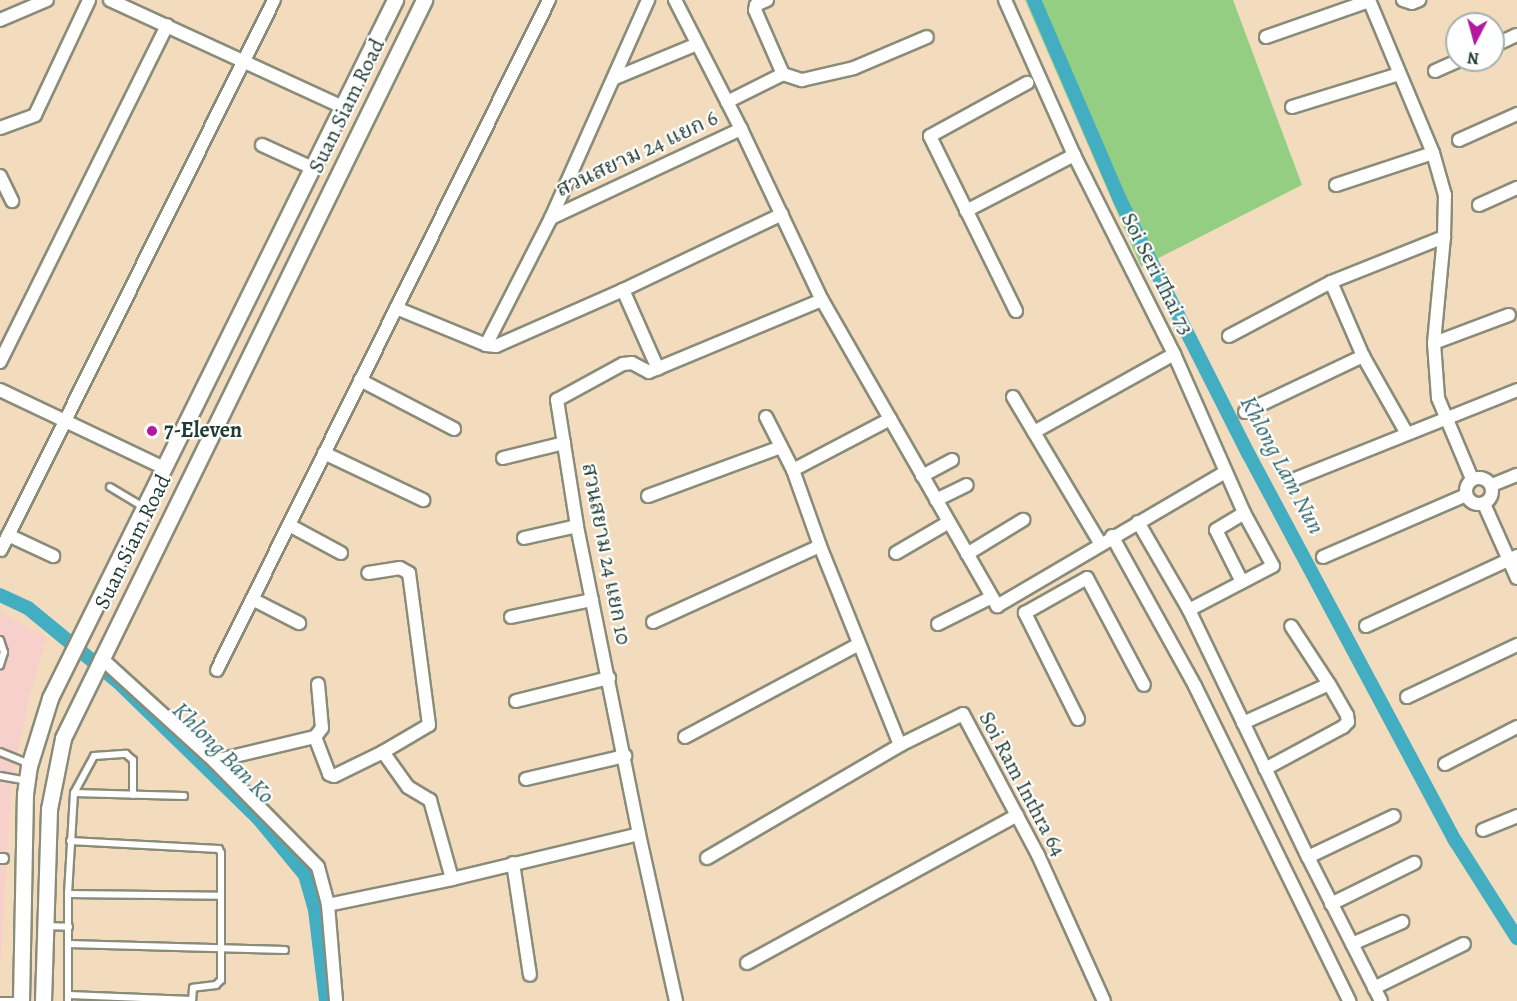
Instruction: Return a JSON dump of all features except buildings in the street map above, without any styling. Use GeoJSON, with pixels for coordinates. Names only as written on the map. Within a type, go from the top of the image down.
{"type":"FeatureCollection","features":[{"type":"Feature","properties":{"kind":"street"},"geometry":{"type":"LineString","coordinates":[[0,20],[47,0]]}},
{"type":"Feature","properties":{"kind":"street"},"geometry":{"type":"LineString","coordinates":[[0,128],[35,115],[90,0]]}},
{"type":"Feature","properties":{"kind":"street"},"geometry":{"type":"LineString","coordinates":[[110,0],[340,106]]}},
{"type":"Feature","properties":{"kind":"street"},"geometry":{"type":"LineString","coordinates":[[1,550],[274,0]]}},
{"type":"Feature","properties":{"kind":"street","name":"Suan Siam Road"},"geometry":{"type":"LineString","coordinates":[[21,1001],[27,781],[50,698],[394,0]]}},
{"type":"Feature","properties":{"kind":"street","name":"Suan Siam Road"},"geometry":{"type":"LineString","coordinates":[[43,1001],[49,809],[54,772],[63,738],[424,0]]}},
{"type":"Feature","properties":{"kind":"street"},"geometry":{"type":"LineString","coordinates":[[217,670],[549,0]]}},
{"type":"Feature","properties":{"kind":"street"},"geometry":{"type":"LineString","coordinates":[[486,345],[551,218],[648,0]]}},
{"type":"Feature","properties":{"kind":"street"},"geometry":{"type":"LineString","coordinates":[[675,0],[741,129],[822,300],[997,606],[1100,543],[1225,472]]}},
{"type":"Feature","properties":{"kind":"street"},"geometry":{"type":"LineString","coordinates":[[767,0],[756,5],[755,10],[783,74]]}},
{"type":"Feature","properties":{"kind":"street","name":"Soi Seri Thai 73"},"geometry":{"type":"LineString","coordinates":[[1005,0],[1074,155],[1174,354],[1244,513],[1273,566],[1242,582]]}},
{"type":"Feature","properties":{"kind":"street"},"geometry":{"type":"LineString","coordinates":[[1403,0],[1412,3],[1419,0]]}},
{"type":"Feature","properties":{"kind":"street"},"geometry":{"type":"LineString","coordinates":[[1266,37],[1369,1],[1433,153],[1445,195],[1444,237],[1434,343],[1438,398],[1472,479]]}},
{"type":"Feature","properties":{"kind":"street"},"geometry":{"type":"LineString","coordinates":[[0,362],[167,25]]}},
{"type":"Feature","properties":{"kind":"street"},"geometry":{"type":"LineString","coordinates":[[727,102],[783,74],[802,80],[854,68],[927,38]]}},
{"type":"Feature","properties":{"kind":"street"},"geometry":{"type":"LineString","coordinates":[[615,78],[697,44]]}},
{"type":"Feature","properties":{"kind":"street"},"geometry":{"type":"LineString","coordinates":[[1435,71],[1445,67]]}},
{"type":"Feature","properties":{"kind":"street"},"geometry":{"type":"LineString","coordinates":[[1292,107],[1400,74]]}},
{"type":"Feature","properties":{"kind":"street"},"geometry":{"type":"LineString","coordinates":[[1016,311],[930,136],[1028,83]]}},
{"type":"Feature","properties":{"kind":"street"},"geometry":{"type":"LineString","coordinates":[[1459,140],[1517,114]]}},
{"type":"Feature","properties":{"kind":"street","name":"สวนสยาม 24 แยก 6"},"geometry":{"type":"LineString","coordinates":[[551,218],[741,129]]}},
{"type":"Feature","properties":{"kind":"street"},"geometry":{"type":"LineString","coordinates":[[262,145],[310,167]]}},
{"type":"Feature","properties":{"kind":"street"},"geometry":{"type":"LineString","coordinates":[[1336,185],[1433,153]]}},
{"type":"Feature","properties":{"kind":"street"},"geometry":{"type":"LineString","coordinates":[[966,211],[1074,155]]}},
{"type":"Feature","properties":{"kind":"street"},"geometry":{"type":"LineString","coordinates":[[0,176],[12,201]]}},
{"type":"Feature","properties":{"kind":"street"},"geometry":{"type":"LineString","coordinates":[[1479,205],[1517,188]]}},
{"type":"Feature","properties":{"kind":"street"},"geometry":{"type":"LineString","coordinates":[[396,308],[486,345],[496,346],[623,290],[782,214]]}},
{"type":"Feature","properties":{"kind":"street"},"geometry":{"type":"LineString","coordinates":[[1229,336],[1331,282],[1444,237]]}},
{"type":"Feature","properties":{"kind":"street"},"geometry":{"type":"LineString","coordinates":[[1331,282],[1363,357],[1406,432]]}},
{"type":"Feature","properties":{"kind":"street"},"geometry":{"type":"LineString","coordinates":[[623,290],[658,369],[822,300]]}},
{"type":"Feature","properties":{"kind":"street"},"geometry":{"type":"LineString","coordinates":[[1434,343],[1509,315]]}},
{"type":"Feature","properties":{"kind":"street"},"geometry":{"type":"LineString","coordinates":[[1034,432],[1174,354]]}},
{"type":"Feature","properties":{"kind":"street"},"geometry":{"type":"LineString","coordinates":[[1245,412],[1363,357]]}},
{"type":"Feature","properties":{"kind":"street","name":"สวนสยาม 24 แยก 10"},"geometry":{"type":"LineString","coordinates":[[658,369],[648,372],[632,363],[623,364],[558,398],[577,526],[626,756],[639,834],[676,1001]]}},
{"type":"Feature","properties":{"kind":"street"},"geometry":{"type":"LineString","coordinates":[[360,380],[454,429]]}},
{"type":"Feature","properties":{"kind":"street"},"geometry":{"type":"LineString","coordinates":[[0,390],[164,468]]}},
{"type":"Feature","properties":{"kind":"street"},"geometry":{"type":"LineString","coordinates":[[1290,481],[1406,432],[1517,390]]}},
{"type":"Feature","properties":{"kind":"street"},"geometry":{"type":"LineString","coordinates":[[1013,397],[1100,543]]}},
{"type":"Feature","properties":{"kind":"street"},"geometry":{"type":"LineString","coordinates":[[707,858],[900,745],[820,546],[793,470],[766,417]]}},
{"type":"Feature","properties":{"kind":"street"},"geometry":{"type":"LineString","coordinates":[[793,470],[890,419]]}},
{"type":"Feature","properties":{"kind":"street"},"geometry":{"type":"LineString","coordinates":[[503,458],[564,443]]}},
{"type":"Feature","properties":{"kind":"street"},"geometry":{"type":"LineString","coordinates":[[648,496],[781,447]]}},
{"type":"Feature","properties":{"kind":"street"},"geometry":{"type":"LineString","coordinates":[[324,453],[423,500]]}},
{"type":"Feature","properties":{"kind":"street"},"geometry":{"type":"LineString","coordinates":[[922,476],[952,460]]}},
{"type":"Feature","properties":{"kind":"street"},"geometry":{"type":"LineString","coordinates":[[1492,485],[1517,475]]}},
{"type":"Feature","properties":{"kind":"street"},"geometry":{"type":"LineString","coordinates":[[1484,504],[1472,502],[1466,495],[1466,486],[1472,479],[1485,479],[1492,485]]}},
{"type":"Feature","properties":{"kind":"street"},"geometry":{"type":"LineString","coordinates":[[936,500],[967,485]]}},
{"type":"Feature","properties":{"kind":"street"},"geometry":{"type":"LineString","coordinates":[[1484,504],[1491,498],[1492,485]]}},
{"type":"Feature","properties":{"kind":"street"},"geometry":{"type":"LineString","coordinates":[[1323,557],[1466,495]]}},
{"type":"Feature","properties":{"kind":"street"},"geometry":{"type":"LineString","coordinates":[[1484,504],[1513,558],[1517,578]]}},
{"type":"Feature","properties":{"kind":"street"},"geometry":{"type":"LineString","coordinates":[[1189,610],[1242,582],[1216,530],[1244,513]]}},
{"type":"Feature","properties":{"kind":"street"},"geometry":{"type":"LineString","coordinates":[[967,554],[1023,520]]}},
{"type":"Feature","properties":{"kind":"street"},"geometry":{"type":"LineString","coordinates":[[896,553],[949,522]]}},
{"type":"Feature","properties":{"kind":"street"},"geometry":{"type":"LineString","coordinates":[[1138,522],[1189,610],[1331,904],[1381,1001]]}},
{"type":"Feature","properties":{"kind":"street"},"geometry":{"type":"LineString","coordinates":[[289,525],[341,553]]}},
{"type":"Feature","properties":{"kind":"street"},"geometry":{"type":"LineString","coordinates":[[524,538],[577,526]]}},
{"type":"Feature","properties":{"kind":"street"},"geometry":{"type":"LineString","coordinates":[[8,535],[52,556]]}},
{"type":"Feature","properties":{"kind":"street"},"geometry":{"type":"LineString","coordinates":[[1112,537],[1195,686],[1349,1001]]}},
{"type":"Feature","properties":{"kind":"street"},"geometry":{"type":"LineString","coordinates":[[653,622],[820,546]]}},
{"type":"Feature","properties":{"kind":"street"},"geometry":{"type":"LineString","coordinates":[[1366,626],[1513,558]]}},
{"type":"Feature","properties":{"kind":"street"},"geometry":{"type":"LineString","coordinates":[[1074,560],[1087,578],[1144,685]]}},
{"type":"Feature","properties":{"kind":"street"},"geometry":{"type":"LineString","coordinates":[[315,737],[331,776],[383,752],[425,728],[430,720],[409,573],[400,568],[368,573]]}},
{"type":"Feature","properties":{"kind":"street"},"geometry":{"type":"LineString","coordinates":[[1078,720],[1025,613],[1087,578]]}},
{"type":"Feature","properties":{"kind":"street"},"geometry":{"type":"LineString","coordinates":[[938,624],[992,597]]}},
{"type":"Feature","properties":{"kind":"street"},"geometry":{"type":"LineString","coordinates":[[252,599],[298,623]]}},
{"type":"Feature","properties":{"kind":"street"},"geometry":{"type":"LineString","coordinates":[[511,616],[592,600]]}},
{"type":"Feature","properties":{"kind":"street"},"geometry":{"type":"LineString","coordinates":[[1265,769],[1343,727],[1347,722],[1347,715],[1329,684],[1290,626]]}},
{"type":"Feature","properties":{"kind":"street"},"geometry":{"type":"LineString","coordinates":[[685,737],[859,644]]}},
{"type":"Feature","properties":{"kind":"street"},"geometry":{"type":"LineString","coordinates":[[1407,697],[1517,645]]}},
{"type":"Feature","properties":{"kind":"street"},"geometry":{"type":"LineString","coordinates":[[101,658],[214,761],[318,867],[328,905],[336,1001]]}},
{"type":"Feature","properties":{"kind":"street"},"geometry":{"type":"LineString","coordinates":[[516,701],[609,678]]}},
{"type":"Feature","properties":{"kind":"street"},"geometry":{"type":"LineString","coordinates":[[214,761],[315,737],[322,728],[318,684]]}},
{"type":"Feature","properties":{"kind":"street"},"geometry":{"type":"LineString","coordinates":[[1243,723],[1329,684]]}},
{"type":"Feature","properties":{"kind":"street","name":"Soi Ram Inthra 64"},"geometry":{"type":"LineString","coordinates":[[900,745],[958,714],[966,715],[1017,815],[1104,1001]]}},
{"type":"Feature","properties":{"kind":"street"},"geometry":{"type":"LineString","coordinates":[[1445,764],[1517,727]]}},
{"type":"Feature","properties":{"kind":"street"},"geometry":{"type":"LineString","coordinates":[[383,752],[408,787],[430,800],[452,879]]}},
{"type":"Feature","properties":{"kind":"street"},"geometry":{"type":"LineString","coordinates":[[526,779],[626,756]]}},
{"type":"Feature","properties":{"kind":"street"},"geometry":{"type":"LineString","coordinates":[[747,963],[1017,815]]}},
{"type":"Feature","properties":{"kind":"street"},"geometry":{"type":"LineString","coordinates":[[1308,857],[1394,816]]}},
{"type":"Feature","properties":{"kind":"street"},"geometry":{"type":"LineString","coordinates":[[1483,830],[1517,816]]}},
{"type":"Feature","properties":{"kind":"street"},"geometry":{"type":"LineString","coordinates":[[328,905],[452,879],[639,834]]}},
{"type":"Feature","properties":{"kind":"street"},"geometry":{"type":"LineString","coordinates":[[513,863],[530,975]]}},
{"type":"Feature","properties":{"kind":"street"},"geometry":{"type":"LineString","coordinates":[[1331,904],[1414,863]]}},
{"type":"Feature","properties":{"kind":"street"},"geometry":{"type":"LineString","coordinates":[[29,1001],[32,940],[34,931],[45,920]]}},
{"type":"Feature","properties":{"kind":"street"},"geometry":{"type":"LineString","coordinates":[[1352,944],[1402,922]]}},
{"type":"Feature","properties":{"kind":"street"},"geometry":{"type":"LineString","coordinates":[[1374,988],[1464,944]]}},
{"type":"Feature","properties":{"kind":"lane"},"geometry":{"type":"LineString","coordinates":[[110,487],[144,507]]}},
{"type":"Feature","properties":{"kind":"lane"},"geometry":{"type":"LineString","coordinates":[[0,640],[4,652],[0,665]]}},
{"type":"Feature","properties":{"kind":"lane"},"geometry":{"type":"LineString","coordinates":[[0,752],[30,764]]}},
{"type":"Feature","properties":{"kind":"lane"},"geometry":{"type":"LineString","coordinates":[[70,841],[216,847],[221,853],[222,949],[221,980],[216,985],[193,988],[192,1001],[69,998],[68,894],[70,841],[74,793],[94,756],[126,754],[133,760],[133,795]]}},
{"type":"Feature","properties":{"kind":"lane"},"geometry":{"type":"LineString","coordinates":[[0,776],[27,781]]}},
{"type":"Feature","properties":{"kind":"lane"},"geometry":{"type":"LineString","coordinates":[[74,793],[184,796]]}},
{"type":"Feature","properties":{"kind":"lane"},"geometry":{"type":"LineString","coordinates":[[68,894],[221,896]]}},
{"type":"Feature","properties":{"kind":"lane"},"geometry":{"type":"LineString","coordinates":[[45,920],[69,927]]}},
{"type":"Feature","properties":{"kind":"lane"},"geometry":{"type":"LineString","coordinates":[[68,944],[285,950]]}},
{"type":"Feature","properties":{"kind":"lane"},"geometry":{"type":"LineString","coordinates":[[0,1001],[21,1001]]}},
{"type":"Feature","properties":{"kind":"shaded area"},"geometry":{"type":"Polygon","coordinates":[[[0,612],[47,637],[29,698],[11,786],[0,976],[0,612]]]}},
{"type":"Feature","properties":{"kind":"green space"},"geometry":{"type":"Polygon","coordinates":[[[1025,0],[1233,0],[1302,185],[1141,267],[1025,0]]]}},
{"type":"Feature","properties":{"kind":"waterway","name":"Khlong Lam Nun"},"geometry":{"type":"LineString","coordinates":[[1034,0],[1120,200],[1249,455],[1456,842],[1517,938]]}},
{"type":"Feature","properties":{"kind":"waterway","name":"Khlong Ban Ko"},"geometry":{"type":"LineString","coordinates":[[0,595],[28,608],[117,681],[257,817],[305,875],[315,910],[326,1001]]}},
{"type":"Feature","properties":{"kind":"place","name":"7-Eleven"},"geometry":{"type":"Point","coordinates":[152,431]}}]}
